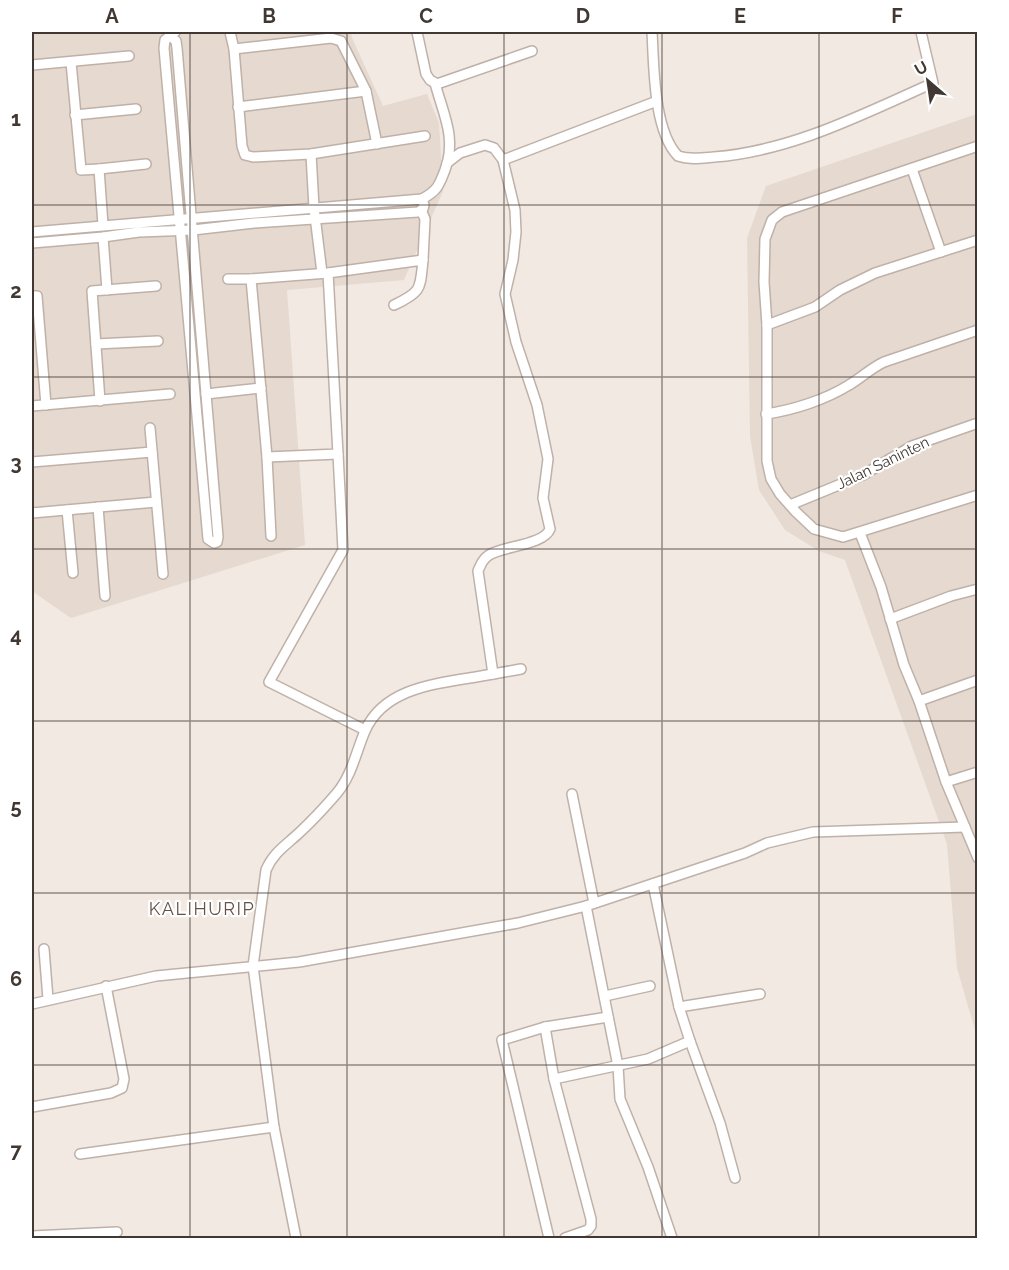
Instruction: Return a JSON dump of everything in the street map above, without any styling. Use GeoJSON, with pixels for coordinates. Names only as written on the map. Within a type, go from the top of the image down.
{"type":"FeatureCollection","features":[{"type":"Feature","properties":{"kind":"street"},"geometry":{"type":"LineString","coordinates":[[230,32],[234,49],[237,107],[245,155],[253,157],[311,154],[425,136]]}},
{"type":"Feature","properties":{"kind":"street"},"geometry":{"type":"LineString","coordinates":[[32,232],[422,199],[434,193],[439,186],[447,163],[451,145],[450,135],[435,83],[428,78],[425,70],[417,32]]}},
{"type":"Feature","properties":{"kind":"street"},"geometry":{"type":"LineString","coordinates":[[652,32],[657,101],[668,141],[678,156],[692,159],[726,156],[776,146],[844,123],[933,83],[921,32]]}},
{"type":"Feature","properties":{"kind":"street"},"geometry":{"type":"LineString","coordinates":[[173,34],[165,40],[164,48],[179,231],[189,253],[201,318],[206,394],[208,472],[208,539],[214,543],[217,542],[218,537],[208,472],[189,319],[189,253],[193,230],[177,48],[173,34]]}},
{"type":"Feature","properties":{"kind":"street"},"geometry":{"type":"LineString","coordinates":[[234,49],[340,35],[366,91],[377,144]]}},
{"type":"Feature","properties":{"kind":"street"},"geometry":{"type":"LineString","coordinates":[[435,83],[532,51]]}},
{"type":"Feature","properties":{"kind":"street"},"geometry":{"type":"LineString","coordinates":[[32,65],[129,56]]}},
{"type":"Feature","properties":{"kind":"street"},"geometry":{"type":"LineString","coordinates":[[71,62],[81,170],[146,164]]}},
{"type":"Feature","properties":{"kind":"street"},"geometry":{"type":"LineString","coordinates":[[237,107],[366,91]]}},
{"type":"Feature","properties":{"kind":"street"},"geometry":{"type":"LineString","coordinates":[[503,160],[657,101]]}},
{"type":"Feature","properties":{"kind":"street"},"geometry":{"type":"LineString","coordinates":[[75,115],[136,109]]}},
{"type":"Feature","properties":{"kind":"street"},"geometry":{"type":"LineString","coordinates":[[447,163],[460,153],[485,145],[494,148],[503,160],[515,210],[516,232],[513,260],[505,294],[516,342],[537,405],[548,459],[543,498],[550,529],[546,536],[490,554],[483,560],[478,571],[493,674]]}},
{"type":"Feature","properties":{"kind":"street"},"geometry":{"type":"LineString","coordinates":[[978,146],[782,212],[772,220],[765,238],[764,282],[767,326],[765,445],[771,478],[780,494],[814,529],[843,537],[978,495]]}},
{"type":"Feature","properties":{"kind":"street"},"geometry":{"type":"LineString","coordinates":[[311,154],[315,219],[325,273],[343,550],[269,682],[365,730]]}},
{"type":"Feature","properties":{"kind":"street"},"geometry":{"type":"LineString","coordinates":[[99,169],[103,225]]}},
{"type":"Feature","properties":{"kind":"street"},"geometry":{"type":"LineString","coordinates":[[912,169],[941,252]]}},
{"type":"Feature","properties":{"kind":"street"},"geometry":{"type":"LineString","coordinates":[[421,210],[424,205],[422,199]]}},
{"type":"Feature","properties":{"kind":"street"},"geometry":{"type":"LineString","coordinates":[[32,243],[139,232],[193,230],[421,210]]}},
{"type":"Feature","properties":{"kind":"street"},"geometry":{"type":"LineString","coordinates":[[394,305],[417,292],[421,282],[425,219],[421,210]]}},
{"type":"Feature","properties":{"kind":"street"},"geometry":{"type":"LineString","coordinates":[[103,237],[107,290]]}},
{"type":"Feature","properties":{"kind":"street"},"geometry":{"type":"LineString","coordinates":[[767,326],[815,307],[854,282],[978,240]]}},
{"type":"Feature","properties":{"kind":"street"},"geometry":{"type":"LineString","coordinates":[[228,279],[325,273],[423,260]]}},
{"type":"Feature","properties":{"kind":"street"},"geometry":{"type":"LineString","coordinates":[[251,279],[267,457],[271,536]]}},
{"type":"Feature","properties":{"kind":"street"},"geometry":{"type":"LineString","coordinates":[[100,400],[92,291],[156,286]]}},
{"type":"Feature","properties":{"kind":"street"},"geometry":{"type":"LineString","coordinates":[[32,296],[37,296],[37,351],[46,405]]}},
{"type":"Feature","properties":{"kind":"street"},"geometry":{"type":"LineString","coordinates":[[189,319],[201,318]]}},
{"type":"Feature","properties":{"kind":"street"},"geometry":{"type":"LineString","coordinates":[[766,414],[805,404],[849,386],[873,367],[884,362],[978,330]]}},
{"type":"Feature","properties":{"kind":"street"},"geometry":{"type":"LineString","coordinates":[[96,344],[158,341]]}},
{"type":"Feature","properties":{"kind":"street"},"geometry":{"type":"LineString","coordinates":[[206,394],[261,388]]}},
{"type":"Feature","properties":{"kind":"street"},"geometry":{"type":"LineString","coordinates":[[32,406],[170,394]]}},
{"type":"Feature","properties":{"kind":"street","name":"Jalan Saninten"},"geometry":{"type":"LineString","coordinates":[[790,505],[863,476],[912,446],[978,423]]}},
{"type":"Feature","properties":{"kind":"street"},"geometry":{"type":"LineString","coordinates":[[150,428],[163,574]]}},
{"type":"Feature","properties":{"kind":"street"},"geometry":{"type":"LineString","coordinates":[[32,462],[152,452]]}},
{"type":"Feature","properties":{"kind":"street"},"geometry":{"type":"LineString","coordinates":[[267,457],[338,454]]}},
{"type":"Feature","properties":{"kind":"street"},"geometry":{"type":"LineString","coordinates":[[32,513],[156,502]]}},
{"type":"Feature","properties":{"kind":"street"},"geometry":{"type":"LineString","coordinates":[[98,507],[105,596]]}},
{"type":"Feature","properties":{"kind":"street"},"geometry":{"type":"LineString","coordinates":[[68,510],[73,573]]}},
{"type":"Feature","properties":{"kind":"street"},"geometry":{"type":"LineString","coordinates":[[860,533],[881,587],[904,666],[919,700],[946,782],[978,858]]}},
{"type":"Feature","properties":{"kind":"street"},"geometry":{"type":"LineString","coordinates":[[890,620],[951,596],[978,589]]}},
{"type":"Feature","properties":{"kind":"street"},"geometry":{"type":"LineString","coordinates":[[296,1239],[274,1127],[253,966],[264,879],[271,858],[338,792],[349,775],[365,730],[374,715],[386,703],[402,694],[521,669]]}},
{"type":"Feature","properties":{"kind":"street"},"geometry":{"type":"LineString","coordinates":[[919,700],[978,680]]}},
{"type":"Feature","properties":{"kind":"street"},"geometry":{"type":"LineString","coordinates":[[946,782],[978,771]]}},
{"type":"Feature","properties":{"kind":"street"},"geometry":{"type":"LineString","coordinates":[[572,794],[618,1066],[620,1099],[648,1167],[672,1239]]}},
{"type":"Feature","properties":{"kind":"street"},"geometry":{"type":"LineString","coordinates":[[32,1004],[156,976],[299,962],[518,923],[590,905],[745,853],[767,843],[813,832],[965,827]]}},
{"type":"Feature","properties":{"kind":"street"},"geometry":{"type":"LineString","coordinates":[[653,884],[679,1007],[720,1123],[735,1178]]}},
{"type":"Feature","properties":{"kind":"street"},"geometry":{"type":"LineString","coordinates":[[44,949],[48,999]]}},
{"type":"Feature","properties":{"kind":"street"},"geometry":{"type":"LineString","coordinates":[[32,1107],[111,1093],[122,1088],[124,1079],[106,986]]}},
{"type":"Feature","properties":{"kind":"street"},"geometry":{"type":"LineString","coordinates":[[605,996],[650,986]]}},
{"type":"Feature","properties":{"kind":"street"},"geometry":{"type":"LineString","coordinates":[[679,1007],[760,994]]}},
{"type":"Feature","properties":{"kind":"street"},"geometry":{"type":"LineString","coordinates":[[549,1239],[502,1040],[545,1028],[608,1017]]}},
{"type":"Feature","properties":{"kind":"street"},"geometry":{"type":"LineString","coordinates":[[545,1028],[554,1079],[591,1219],[591,1226],[588,1230],[565,1239]]}},
{"type":"Feature","properties":{"kind":"street"},"geometry":{"type":"LineString","coordinates":[[554,1079],[648,1059],[690,1041]]}},
{"type":"Feature","properties":{"kind":"street"},"geometry":{"type":"LineString","coordinates":[[80,1154],[274,1127]]}},
{"type":"Feature","properties":{"kind":"street"},"geometry":{"type":"LineString","coordinates":[[32,1236],[117,1232]]}},
{"type":"Feature","properties":{"kind":"shaded area"},"geometry":{"type":"Polygon","coordinates":[[[32,32],[351,32],[383,106],[427,94],[439,123],[443,191],[404,280],[287,290],[305,545],[71,618],[32,591],[32,32]]]}},
{"type":"Feature","properties":{"kind":"shaded area"},"geometry":{"type":"Polygon","coordinates":[[[977,114],[977,1037],[957,968],[947,844],[845,560],[819,551],[785,530],[759,490],[750,436],[747,238],[766,186],[977,114]]]}},
{"type":"Feature","properties":{"kind":"district","name":"KALIHURIP"},"geometry":{"type":"Point","coordinates":[202,909]}}]}
